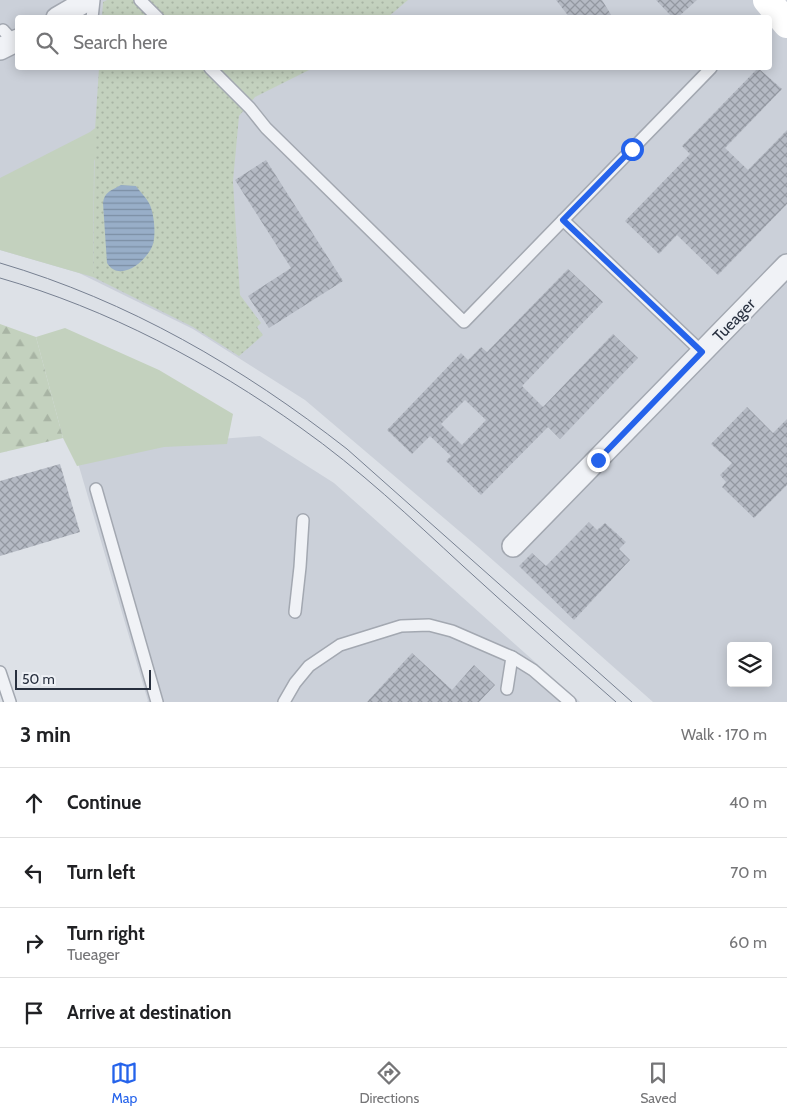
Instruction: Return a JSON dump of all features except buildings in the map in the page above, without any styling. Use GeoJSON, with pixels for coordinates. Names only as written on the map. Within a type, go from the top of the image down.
{"type":"FeatureCollection","features":[{"type":"Feature","properties":{"kind":"street"},"geometry":{"type":"LineString","coordinates":[[62,15],[88,0]]}},
{"type":"Feature","properties":{"kind":"street"},"geometry":{"type":"LineString","coordinates":[[766,0],[787,24]]}},
{"type":"Feature","properties":{"kind":"street","name":"Tueager"},"geometry":{"type":"LineString","coordinates":[[513,546],[787,265]]}},
{"type":"Feature","properties":{"kind":"lane"},"geometry":{"type":"LineString","coordinates":[[92,15],[94,0]]}},
{"type":"Feature","properties":{"kind":"lane"},"geometry":{"type":"LineString","coordinates":[[140,0],[155,15]]}},
{"type":"Feature","properties":{"kind":"lane"},"geometry":{"type":"LineString","coordinates":[[212,70],[250,108],[266,128],[464,322],[709,70]]}},
{"type":"Feature","properties":{"kind":"lane"},"geometry":{"type":"LineString","coordinates":[[563,220],[702,352]]}},
{"type":"Feature","properties":{"kind":"lane"},"geometry":{"type":"LineString","coordinates":[[96,489],[157,702]]}},
{"type":"Feature","properties":{"kind":"lane"},"geometry":{"type":"LineString","coordinates":[[295,612],[303,520]]}},
{"type":"Feature","properties":{"kind":"lane"},"geometry":{"type":"LineString","coordinates":[[284,702],[295,683],[309,666],[328,652],[340,645],[401,626],[429,626],[452,631],[512,657],[534,670],[570,702]]}},
{"type":"Feature","properties":{"kind":"lane"},"geometry":{"type":"LineString","coordinates":[[507,689],[512,657]]}},
{"type":"Feature","properties":{"kind":"lane"},"geometry":{"type":"LineString","coordinates":[[0,672],[10,702]]}},
{"type":"Feature","properties":{"kind":"shaded area"},"geometry":{"type":"Polygon","coordinates":[[[0,0],[787,0],[787,702],[653,702],[478,547],[305,400],[193,329],[79,273],[0,250],[0,0]]]}},
{"type":"Feature","properties":{"kind":"shaded area"},"geometry":{"type":"Polygon","coordinates":[[[260,436],[334,483],[580,702],[147,702],[78,463],[166,443],[260,436]]]}},
{"type":"Feature","properties":{"kind":"green space"},"geometry":{"type":"Polygon","coordinates":[[[107,0],[408,0],[390,15],[102,15],[103,2],[107,0]]]}},
{"type":"Feature","properties":{"kind":"green space"},"geometry":{"type":"Polygon","coordinates":[[[99,70],[309,70],[255,97],[239,116],[233,181],[240,295],[261,323],[257,327],[263,335],[239,356],[193,327],[93,277],[95,130],[99,70]]]}},
{"type":"Feature","properties":{"kind":"green space"},"geometry":{"type":"Polygon","coordinates":[[[115,113],[94,161],[93,277],[0,250],[0,178],[90,132],[115,113]]]}},
{"type":"Feature","properties":{"kind":"green space"},"geometry":{"type":"Polygon","coordinates":[[[0,324],[36,337],[63,438],[0,453],[0,324]]]}},
{"type":"Feature","properties":{"kind":"green space"},"geometry":{"type":"Polygon","coordinates":[[[65,328],[159,370],[233,414],[227,444],[164,447],[77,466],[63,438],[36,337],[65,328]]]}},
{"type":"Feature","properties":{"kind":"water"},"geometry":{"type":"Polygon","coordinates":[[[121,185],[136,186],[147,200],[153,214],[154,235],[153,244],[146,257],[133,267],[119,271],[113,269],[107,263],[103,203],[107,194],[121,185]]]}},
{"type":"Feature","properties":{"kind":"tram line"},"geometry":{"type":"LineString","coordinates":[[0,263],[48,279],[139,317],[225,364],[267,391],[347,449],[632,702]]}},
{"type":"Feature","properties":{"kind":"tram line"},"geometry":{"type":"LineString","coordinates":[[0,278],[80,305],[157,340],[231,382],[301,428],[384,494],[616,702]]}},
{"type":"Feature","properties":{"kind":"route"},"geometry":{"type":"LineString","coordinates":[[598,460],[702,352],[563,220],[632,149]]}}]}
